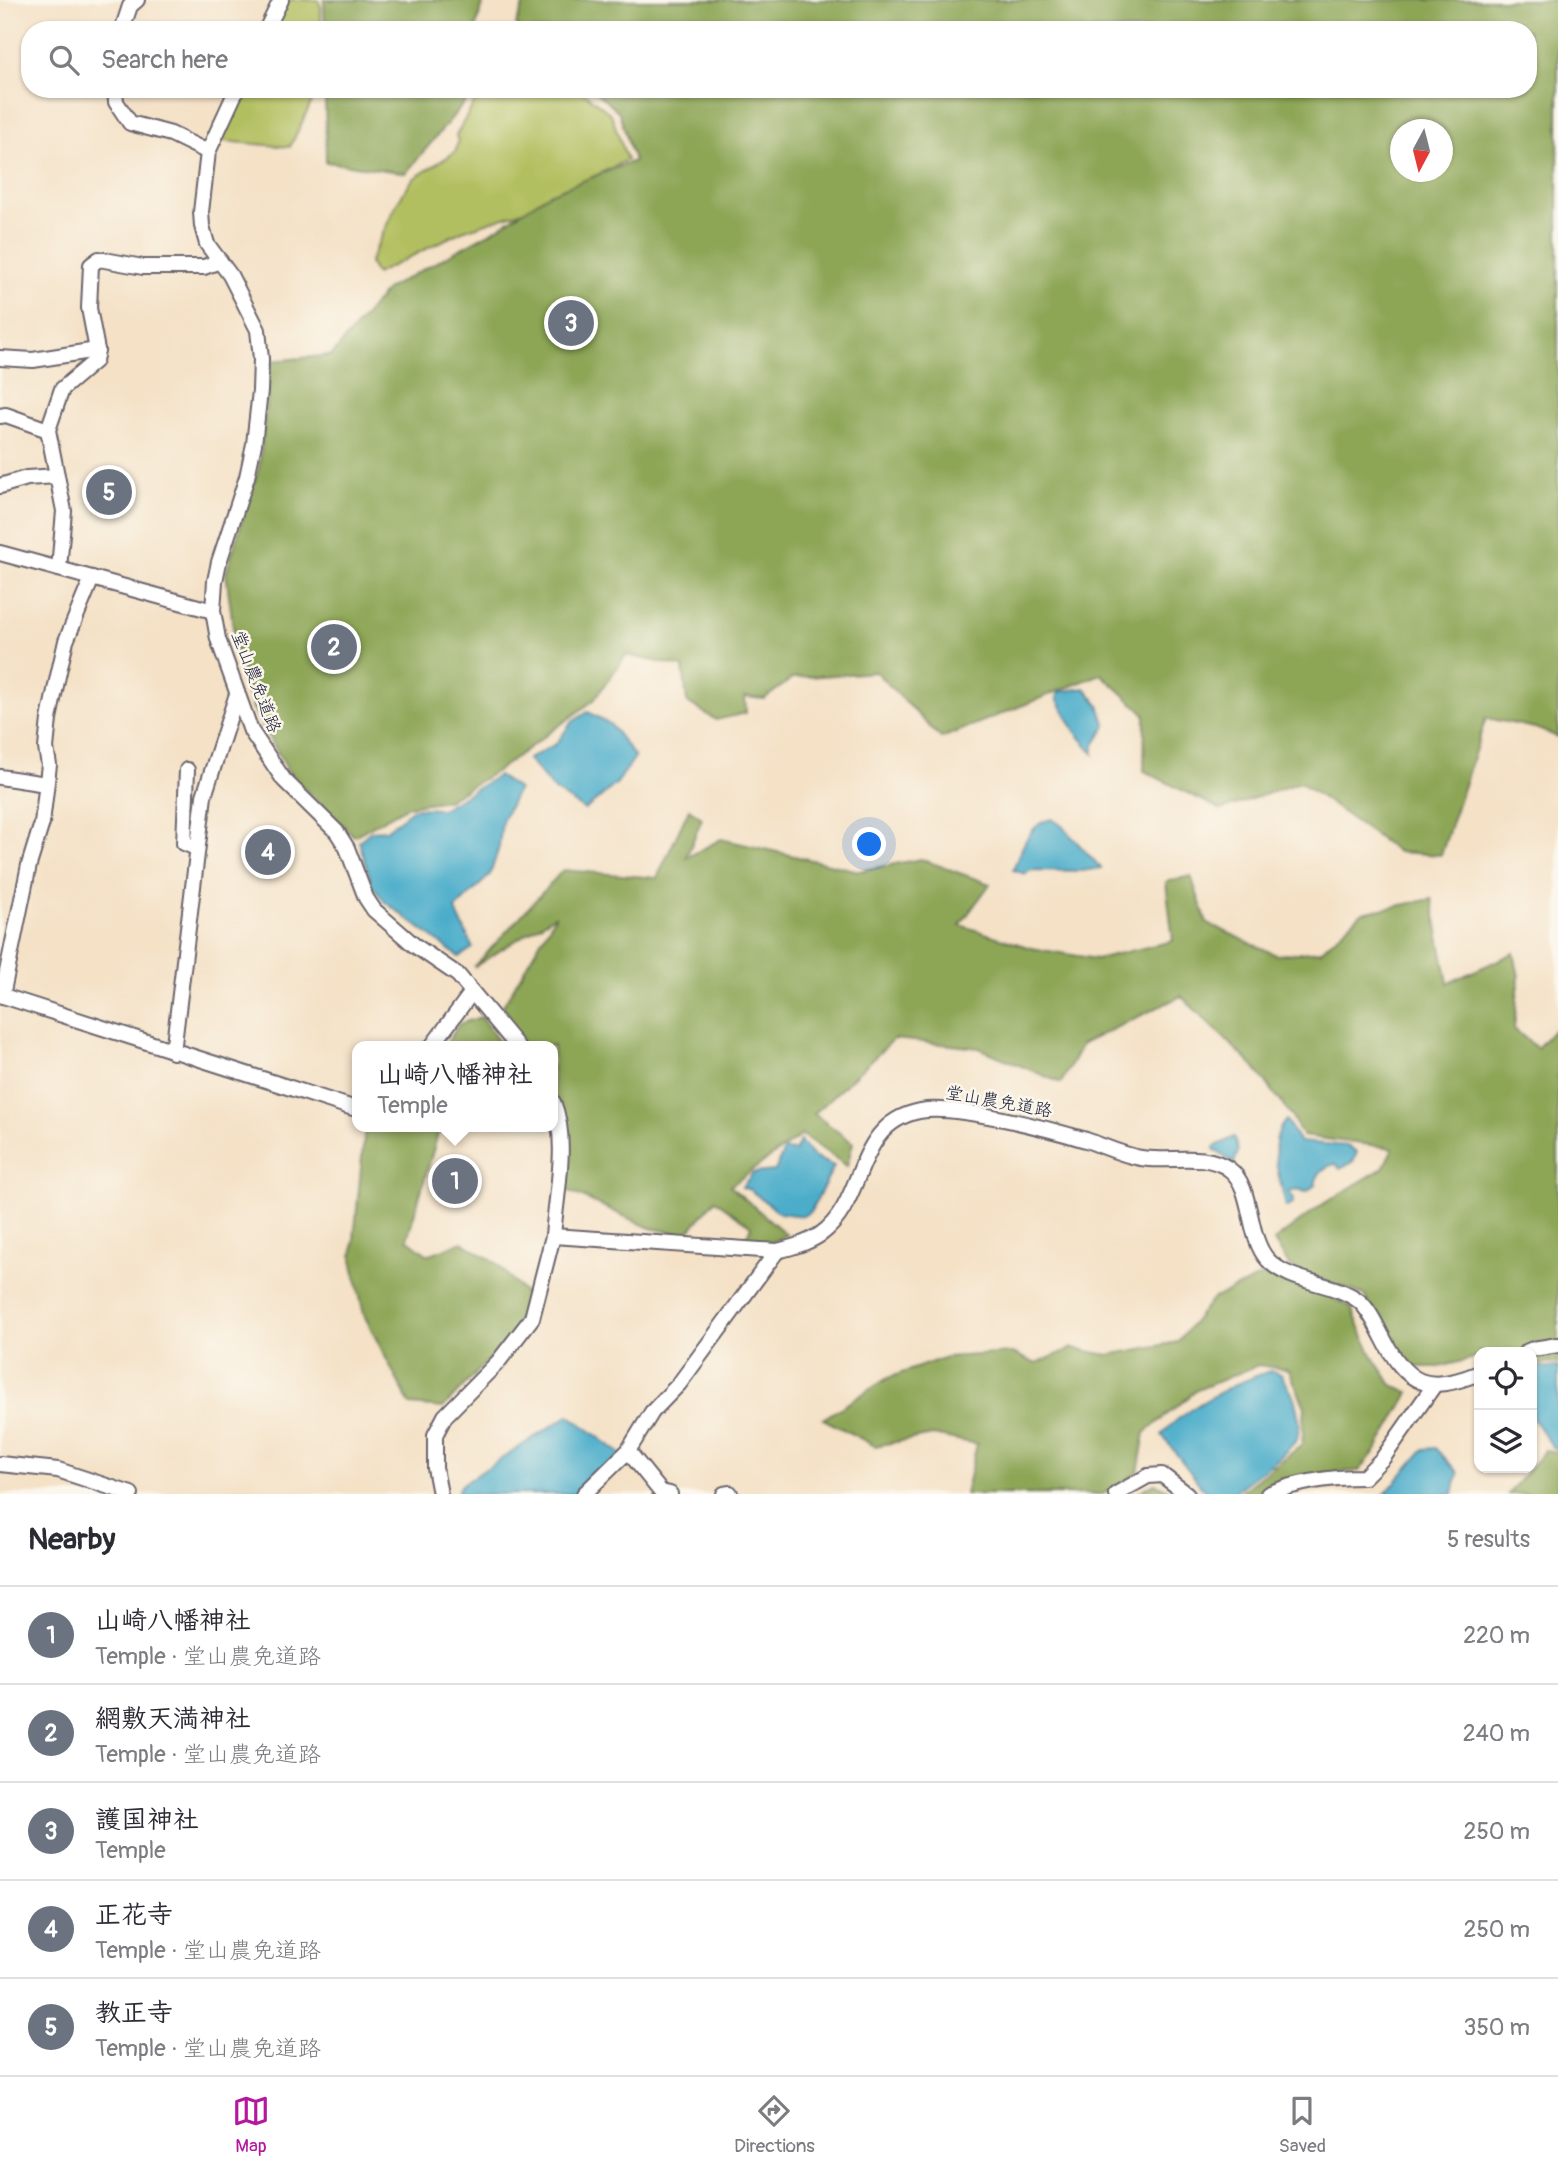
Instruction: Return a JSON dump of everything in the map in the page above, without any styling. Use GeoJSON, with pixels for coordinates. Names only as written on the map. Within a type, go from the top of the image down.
{"type":"FeatureCollection","features":[{"type":"Feature","properties":{"kind":"street"},"geometry":{"type":"LineString","coordinates":[[125,21],[130,6],[137,0]]}},
{"type":"Feature","properties":{"kind":"street"},"geometry":{"type":"LineString","coordinates":[[270,21],[281,0]]}},
{"type":"Feature","properties":{"kind":"street"},"geometry":{"type":"LineString","coordinates":[[116,98],[130,123],[171,134],[208,152]]}},
{"type":"Feature","properties":{"kind":"street","name":"堂山農免道路"},"geometry":{"type":"LineString","coordinates":[[233,98],[208,152],[201,212],[202,226],[207,244],[230,275],[258,330],[261,359],[254,444],[247,477],[219,562],[213,611],[218,639],[251,731],[284,780],[337,832],[347,848],[366,898],[374,910],[414,945],[458,975],[513,1041]]}},
{"type":"Feature","properties":{"kind":"street"},"geometry":{"type":"LineString","coordinates":[[58,569],[62,552],[64,511],[48,430],[62,389],[95,361],[97,350],[89,308],[91,265],[99,259],[143,267],[204,267],[220,261]]}},
{"type":"Feature","properties":{"kind":"street"},"geometry":{"type":"LineString","coordinates":[[0,358],[33,360],[97,350]]}},
{"type":"Feature","properties":{"kind":"street"},"geometry":{"type":"LineString","coordinates":[[0,416],[6,415],[48,430]]}},
{"type":"Feature","properties":{"kind":"street"},"geometry":{"type":"LineString","coordinates":[[0,486],[27,478],[57,475]]}},
{"type":"Feature","properties":{"kind":"street"},"geometry":{"type":"LineString","coordinates":[[0,553],[213,611]]}},
{"type":"Feature","properties":{"kind":"street"},"geometry":{"type":"LineString","coordinates":[[92,578],[66,641],[58,676],[49,719],[46,748],[49,765],[42,823],[29,865],[1,995],[293,1091],[352,1108]]}},
{"type":"Feature","properties":{"kind":"street"},"geometry":{"type":"LineString","coordinates":[[173,1052],[204,796],[237,694]]}},
{"type":"Feature","properties":{"kind":"street"},"geometry":{"type":"LineString","coordinates":[[187,770],[184,843],[196,848]]}},
{"type":"Feature","properties":{"kind":"street"},"geometry":{"type":"LineString","coordinates":[[0,777],[46,784]]}},
{"type":"Feature","properties":{"kind":"street"},"geometry":{"type":"LineString","coordinates":[[436,1041],[472,992]]}},
{"type":"Feature","properties":{"kind":"street","name":"堂山農免道路"},"geometry":{"type":"LineString","coordinates":[[553,1236],[777,1251],[800,1245],[822,1233],[846,1204],[866,1153],[888,1126],[921,1110],[967,1113],[1054,1131],[1142,1158],[1201,1160],[1229,1169],[1241,1181],[1257,1241],[1268,1260],[1287,1273],[1340,1290],[1361,1303],[1401,1368],[1419,1382],[1434,1384]]}},
{"type":"Feature","properties":{"kind":"street"},"geometry":{"type":"LineString","coordinates":[[440,1494],[435,1468],[435,1435],[445,1416],[499,1362],[532,1318],[553,1236],[560,1151],[558,1130]]}},
{"type":"Feature","properties":{"kind":"street"},"geometry":{"type":"LineString","coordinates":[[584,1494],[628,1451],[652,1412],[679,1384],[777,1251]]}},
{"type":"Feature","properties":{"kind":"street"},"geometry":{"type":"LineString","coordinates":[[1537,1348],[1558,1345]]}},
{"type":"Feature","properties":{"kind":"street"},"geometry":{"type":"LineString","coordinates":[[1268,1494],[1326,1477],[1364,1477],[1383,1458],[1434,1384],[1449,1384],[1474,1375]]}},
{"type":"Feature","properties":{"kind":"street"},"geometry":{"type":"LineString","coordinates":[[628,1451],[661,1492],[670,1494]]}},
{"type":"Feature","properties":{"kind":"street"},"geometry":{"type":"LineString","coordinates":[[0,1464],[58,1470],[131,1494]]}},
{"type":"Feature","properties":{"kind":"street"},"geometry":{"type":"LineString","coordinates":[[1116,1494],[1148,1476],[1162,1475],[1187,1494]]}},
{"type":"Feature","properties":{"kind":"green space"},"geometry":{"type":"Polygon","coordinates":[[[285,0],[318,0],[321,7],[321,21],[276,21],[285,0]]]}},
{"type":"Feature","properties":{"kind":"green space"},"geometry":{"type":"Polygon","coordinates":[[[324,0],[484,0],[478,21],[325,21],[324,0]]]}},
{"type":"Feature","properties":{"kind":"green space"},"geometry":{"type":"Polygon","coordinates":[[[525,0],[1558,0],[1558,737],[1535,728],[1486,718],[1441,855],[1398,852],[1300,782],[1221,810],[1144,771],[1145,714],[1101,674],[941,738],[876,672],[793,678],[764,699],[745,697],[746,713],[716,720],[687,702],[683,667],[626,655],[594,700],[500,769],[447,800],[408,806],[354,836],[291,776],[252,707],[236,649],[226,573],[259,467],[271,361],[332,355],[387,289],[493,231],[549,194],[634,161],[619,112],[603,98],[1537,98],[1537,21],[517,21],[525,0]]]}},
{"type":"Feature","properties":{"kind":"green space"},"geometry":{"type":"Polygon","coordinates":[[[241,98],[314,98],[290,147],[221,141],[241,98]]]}},
{"type":"Feature","properties":{"kind":"green space"},"geometry":{"type":"Polygon","coordinates":[[[325,98],[466,98],[406,173],[326,162],[325,98]]]}},
{"type":"Feature","properties":{"kind":"green space"},"geometry":{"type":"Polygon","coordinates":[[[591,98],[611,114],[627,160],[529,209],[462,231],[376,274],[369,263],[398,201],[413,179],[455,152],[458,142],[456,135],[476,100],[591,98]]]}},
{"type":"Feature","properties":{"kind":"green space"},"geometry":{"type":"Polygon","coordinates":[[[689,809],[702,818],[686,858],[721,839],[859,871],[921,859],[990,884],[960,925],[1031,948],[1096,959],[1173,941],[1166,882],[1191,876],[1207,923],[1276,955],[1321,951],[1362,913],[1432,899],[1448,983],[1514,953],[1519,977],[1514,1029],[1537,1048],[1558,1025],[1558,1364],[1549,1362],[1537,1366],[1537,1347],[1474,1347],[1474,1358],[1439,1367],[1408,1367],[1364,1295],[1290,1267],[1274,1241],[1323,1204],[1383,1168],[1393,1148],[1303,1136],[1288,1111],[1254,1067],[1181,996],[1082,1044],[1061,1083],[979,1048],[894,1039],[814,1114],[853,1143],[847,1166],[802,1135],[730,1186],[787,1235],[770,1243],[746,1240],[751,1226],[715,1200],[686,1235],[650,1228],[565,1189],[566,1126],[558,1105],[558,1041],[519,1041],[497,1016],[556,915],[474,967],[563,870],[657,878],[689,809]]]}},
{"type":"Feature","properties":{"kind":"green space"},"geometry":{"type":"Polygon","coordinates":[[[481,1017],[498,1041],[448,1041],[459,1024],[481,1017]]]}},
{"type":"Feature","properties":{"kind":"green space"},"geometry":{"type":"Polygon","coordinates":[[[365,1132],[439,1132],[407,1239],[428,1255],[462,1242],[496,1263],[530,1299],[507,1340],[443,1408],[410,1405],[364,1315],[352,1260],[365,1132]]]}},
{"type":"Feature","properties":{"kind":"green space"},"geometry":{"type":"Polygon","coordinates":[[[1264,1275],[1284,1283],[1317,1290],[1351,1307],[1371,1353],[1392,1385],[1409,1393],[1377,1449],[1359,1471],[1319,1473],[1250,1494],[1238,1494],[1302,1445],[1305,1407],[1289,1370],[1258,1365],[1197,1390],[1145,1433],[1138,1472],[1103,1494],[965,1494],[977,1444],[933,1435],[875,1446],[823,1419],[888,1378],[946,1357],[1013,1353],[1036,1364],[1072,1348],[1108,1355],[1178,1342],[1212,1299],[1264,1275]]]}},
{"type":"Feature","properties":{"kind":"green space"},"geometry":{"type":"Polygon","coordinates":[[[1545,1450],[1558,1452],[1558,1494],[1508,1494],[1526,1473],[1537,1473],[1537,1460],[1545,1450]]]}},
{"type":"Feature","properties":{"kind":"green space"},"geometry":{"type":"Polygon","coordinates":[[[1155,1483],[1175,1494],[1135,1494],[1155,1483]]]}},
{"type":"Feature","properties":{"kind":"water"},"geometry":{"type":"Polygon","coordinates":[[[1085,688],[1099,705],[1106,726],[1094,745],[1094,754],[1074,730],[1057,698],[1059,692],[1085,688]]]}},
{"type":"Feature","properties":{"kind":"water"},"geometry":{"type":"Polygon","coordinates":[[[588,712],[610,724],[635,757],[617,783],[585,810],[554,790],[528,759],[556,744],[572,722],[588,712]]]}},
{"type":"Feature","properties":{"kind":"water"},"geometry":{"type":"Polygon","coordinates":[[[498,776],[518,789],[502,821],[499,847],[490,875],[455,909],[473,948],[459,957],[385,902],[372,885],[359,841],[371,831],[386,830],[415,808],[441,809],[498,776]]]}},
{"type":"Feature","properties":{"kind":"water"},"geometry":{"type":"Polygon","coordinates":[[[1052,819],[1061,825],[1101,868],[1082,871],[1031,870],[1025,874],[1013,870],[1032,831],[1044,821],[1052,819]]]}},
{"type":"Feature","properties":{"kind":"water"},"geometry":{"type":"Polygon","coordinates":[[[1286,1120],[1300,1142],[1347,1146],[1357,1152],[1353,1162],[1340,1169],[1336,1164],[1325,1168],[1317,1177],[1315,1185],[1306,1192],[1298,1189],[1289,1192],[1294,1199],[1292,1204],[1286,1207],[1275,1151],[1276,1140],[1286,1120]]]}},
{"type":"Feature","properties":{"kind":"water"},"geometry":{"type":"Polygon","coordinates":[[[1234,1137],[1238,1151],[1234,1164],[1214,1147],[1234,1137]]]}},
{"type":"Feature","properties":{"kind":"water"},"geometry":{"type":"Polygon","coordinates":[[[800,1141],[813,1157],[834,1166],[811,1211],[803,1216],[780,1213],[742,1187],[753,1173],[775,1171],[784,1150],[795,1151],[800,1141]]]}},
{"type":"Feature","properties":{"kind":"water"},"geometry":{"type":"Polygon","coordinates":[[[1558,1367],[1558,1449],[1553,1447],[1537,1425],[1537,1368],[1558,1367]]]}},
{"type":"Feature","properties":{"kind":"water"},"geometry":{"type":"Polygon","coordinates":[[[1270,1371],[1281,1374],[1294,1397],[1300,1423],[1297,1440],[1277,1460],[1231,1494],[1207,1494],[1162,1435],[1183,1415],[1212,1397],[1270,1371]]]}},
{"type":"Feature","properties":{"kind":"water"},"geometry":{"type":"Polygon","coordinates":[[[569,1415],[621,1454],[579,1494],[459,1494],[458,1489],[464,1483],[569,1415]]]}},
{"type":"Feature","properties":{"kind":"water"},"geometry":{"type":"Polygon","coordinates":[[[1436,1448],[1458,1473],[1453,1494],[1385,1494],[1424,1449],[1436,1448]]]}},
{"type":"Feature","properties":{"kind":"place","name":"護国神社"},"geometry":{"type":"Point","coordinates":[571,323]}},
{"type":"Feature","properties":{"kind":"place","name":"教正寺"},"geometry":{"type":"Point","coordinates":[109,492]}},
{"type":"Feature","properties":{"kind":"place","name":"網敷天満神社"},"geometry":{"type":"Point","coordinates":[334,647]}},
{"type":"Feature","properties":{"kind":"place","name":"正花寺"},"geometry":{"type":"Point","coordinates":[268,852]}},
{"type":"Feature","properties":{"kind":"place","name":"山崎八幡神社"},"geometry":{"type":"Point","coordinates":[455,1181]}}]}
